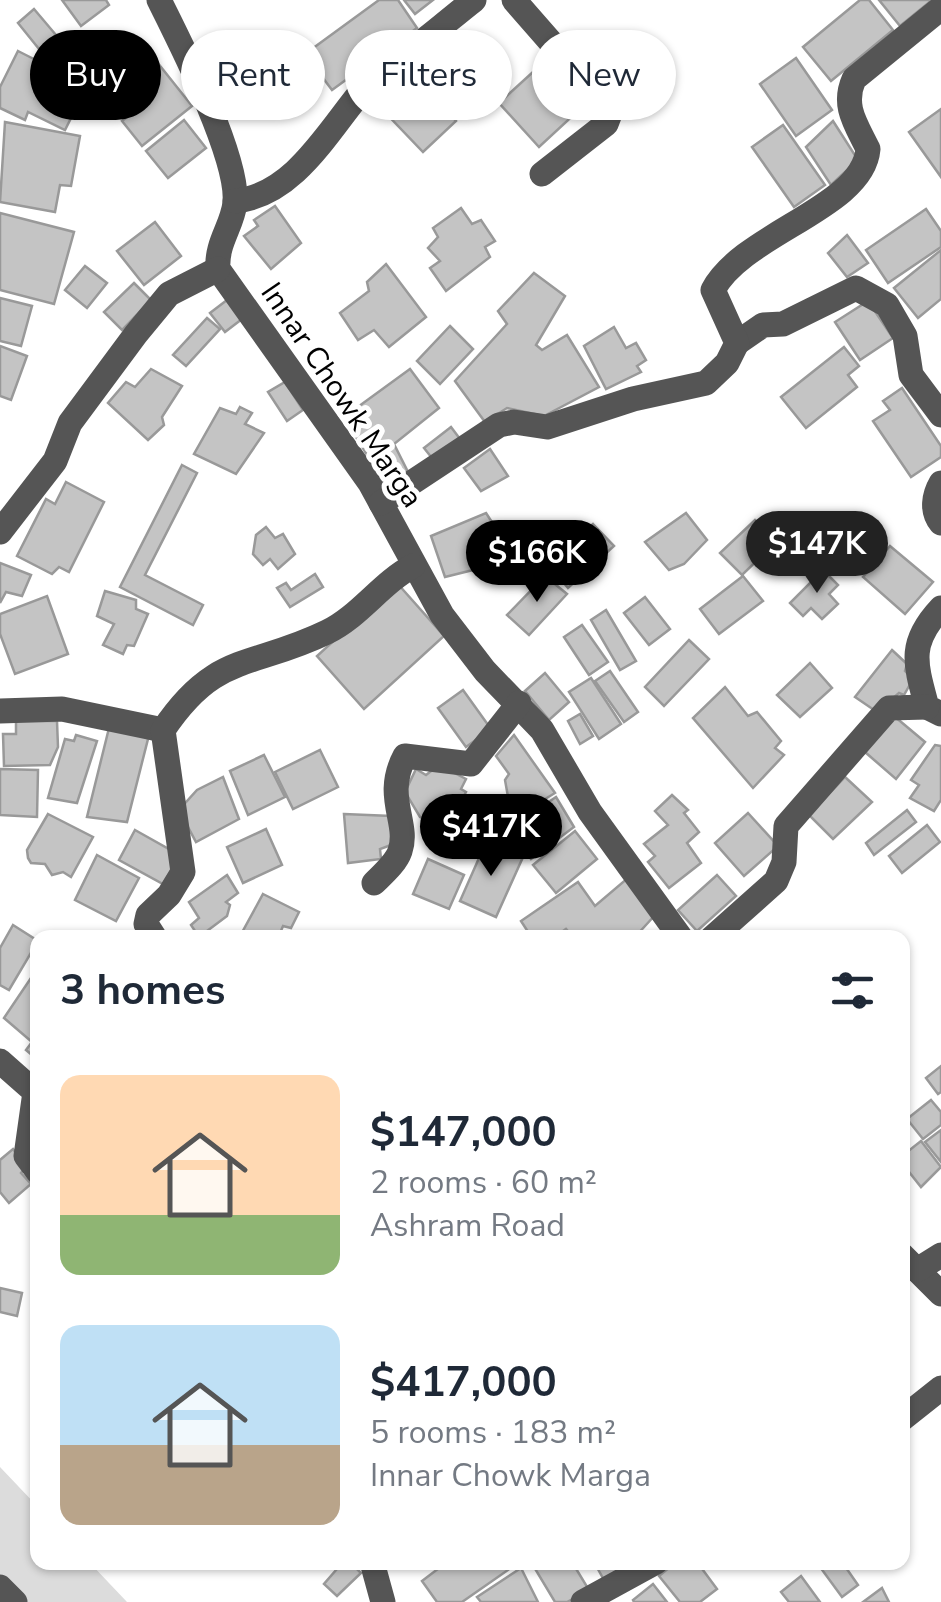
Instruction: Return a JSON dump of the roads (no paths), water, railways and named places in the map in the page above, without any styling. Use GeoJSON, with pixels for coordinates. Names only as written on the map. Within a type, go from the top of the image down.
{"type":"FeatureCollection","features":[{"type":"Feature","properties":{"kind":"street"},"geometry":{"type":"LineString","coordinates":[[159,0],[206,96],[235,201],[258,199],[285,179],[336,126],[348,104],[384,66],[474,0]]}},
{"type":"Feature","properties":{"kind":"street"},"geometry":{"type":"LineString","coordinates":[[514,0],[610,111],[606,124],[542,174]]}},
{"type":"Feature","properties":{"kind":"street"},"geometry":{"type":"LineString","coordinates":[[737,342],[713,290],[725,268],[822,207],[860,175],[868,149],[849,108],[848,95],[854,79],[941,8]]}},
{"type":"Feature","properties":{"kind":"street","name":"Innar Chowk Marga"},"geometry":{"type":"LineString","coordinates":[[235,201],[217,248],[218,269],[381,503],[442,615],[485,671],[542,730],[590,812],[675,930]]}},
{"type":"Feature","properties":{"kind":"street"},"geometry":{"type":"LineString","coordinates":[[0,532],[54,461],[70,423],[169,294],[218,269]]}},
{"type":"Feature","properties":{"kind":"street"},"geometry":{"type":"LineString","coordinates":[[381,503],[498,426],[514,422],[547,427],[633,399],[706,383],[727,363],[737,342],[763,325],[796,319],[832,296],[856,288],[887,305],[906,336],[910,375],[941,415]]}},
{"type":"Feature","properties":{"kind":"street"},"geometry":{"type":"LineString","coordinates":[[941,483],[935,494],[936,516],[941,523]]}},
{"type":"Feature","properties":{"kind":"street"},"geometry":{"type":"LineString","coordinates":[[150,930],[146,924],[148,915],[169,895],[182,872],[164,730],[188,694],[218,672],[329,632],[393,576],[413,566]]}},
{"type":"Feature","properties":{"kind":"street"},"geometry":{"type":"LineString","coordinates":[[721,930],[776,881],[784,862],[786,826],[859,738],[889,708],[934,710],[915,652],[924,627],[941,608]]}},
{"type":"Feature","properties":{"kind":"street"},"geometry":{"type":"LineString","coordinates":[[374,883],[400,854],[403,837],[394,793],[396,773],[405,756],[470,764],[519,703]]}},
{"type":"Feature","properties":{"kind":"street"},"geometry":{"type":"LineString","coordinates":[[0,711],[62,709],[164,730]]}},
{"type":"Feature","properties":{"kind":"street"},"geometry":{"type":"LineString","coordinates":[[0,1060],[30,1086]]}},
{"type":"Feature","properties":{"kind":"street"},"geometry":{"type":"LineString","coordinates":[[30,1130],[26,1156],[30,1161]]}},
{"type":"Feature","properties":{"kind":"street"},"geometry":{"type":"LineString","coordinates":[[910,1263],[941,1255]]}},
{"type":"Feature","properties":{"kind":"street"},"geometry":{"type":"LineString","coordinates":[[910,1263],[941,1294]]}},
{"type":"Feature","properties":{"kind":"street"},"geometry":{"type":"LineString","coordinates":[[910,1413],[941,1388]]}},
{"type":"Feature","properties":{"kind":"street"},"geometry":{"type":"LineString","coordinates":[[374,1570],[383,1602]]}},
{"type":"Feature","properties":{"kind":"street"},"geometry":{"type":"LineString","coordinates":[[583,1602],[641,1570]]}},
{"type":"Feature","properties":{"kind":"street"},"geometry":{"type":"LineString","coordinates":[[0,1587],[15,1602]]}}]}
